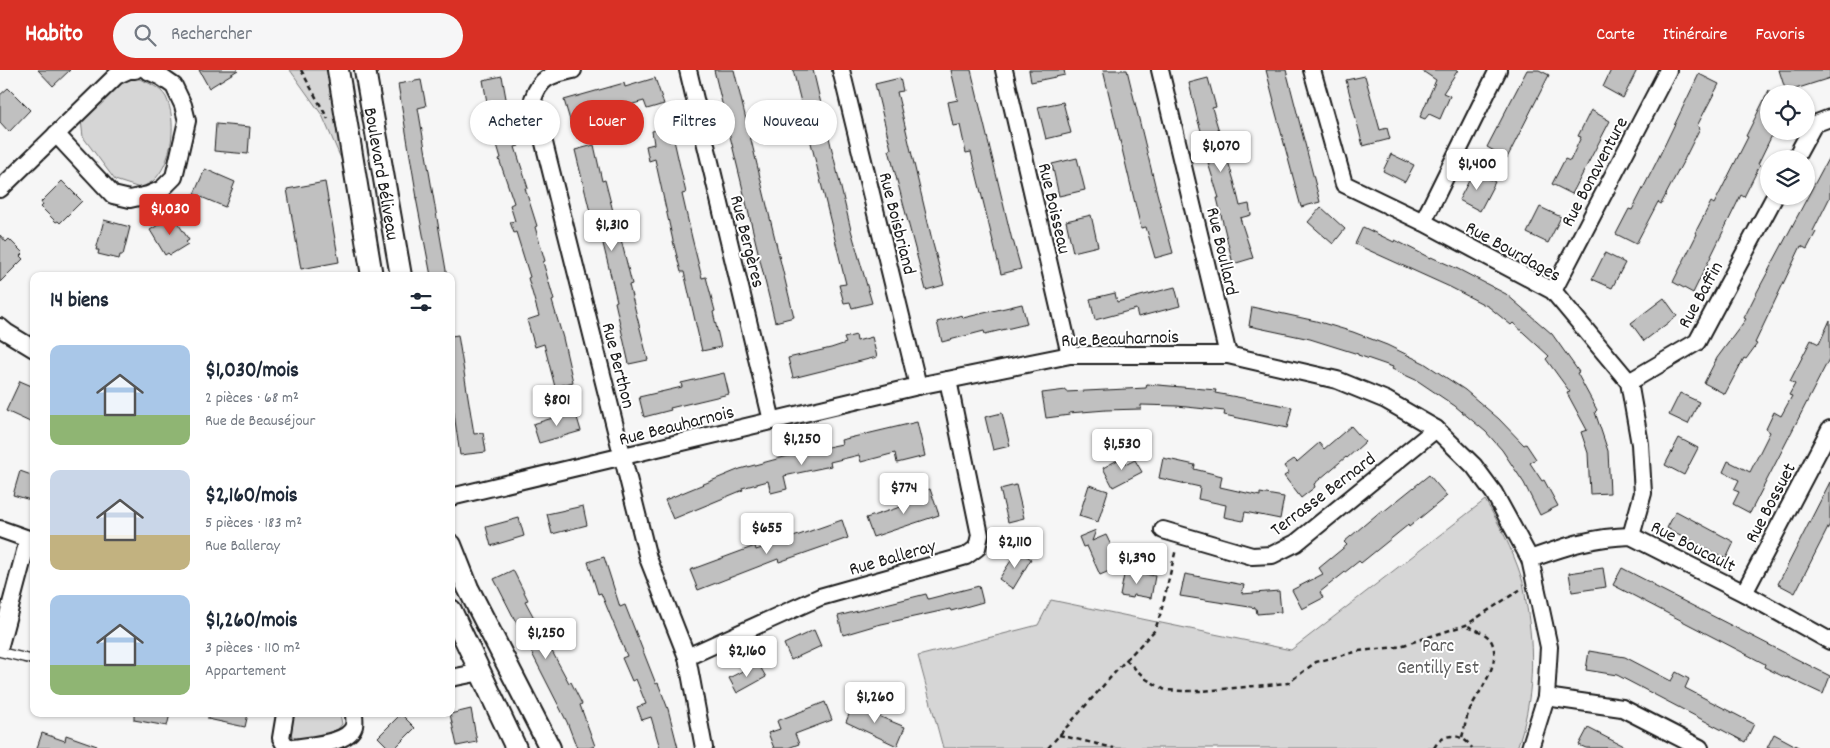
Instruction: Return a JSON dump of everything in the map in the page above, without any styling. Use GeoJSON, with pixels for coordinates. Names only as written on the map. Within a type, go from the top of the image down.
{"type":"FeatureCollection","features":[{"type":"Feature","properties":{"kind":"street"},"geometry":{"type":"LineString","coordinates":[[0,189],[116,76],[129,70],[135,70]]}},
{"type":"Feature","properties":{"kind":"street"},"geometry":{"type":"LineString","coordinates":[[56,134],[113,195],[130,199],[148,195],[162,189],[174,177],[187,121],[183,105],[174,86],[146,70]]}},
{"type":"Feature","properties":{"kind":"street","name":"Boulevard Béliveau"},"geometry":{"type":"LineString","coordinates":[[338,70],[371,272]]}},
{"type":"Feature","properties":{"kind":"street","name":"Boulevard Béliveau"},"geometry":{"type":"LineString","coordinates":[[365,70],[400,272]]}},
{"type":"Feature","properties":{"kind":"street","name":"Rue Berthon"},"geometry":{"type":"LineString","coordinates":[[573,70],[550,76],[538,85],[533,99],[648,558],[687,657],[704,748]]}},
{"type":"Feature","properties":{"kind":"street","name":"Rue Bergères"},"geometry":{"type":"LineString","coordinates":[[688,70],[772,421]]}},
{"type":"Feature","properties":{"kind":"street","name":"Rue Boisbriand"},"geometry":{"type":"LineString","coordinates":[[841,70],[918,386]]}},
{"type":"Feature","properties":{"kind":"street","name":"Rue Boisseau"},"geometry":{"type":"LineString","coordinates":[[1004,70],[1070,355]]}},
{"type":"Feature","properties":{"kind":"street","name":"Rue Boullard"},"geometry":{"type":"LineString","coordinates":[[1160,70],[1228,354]]}},
{"type":"Feature","properties":{"kind":"street","name":"Rue Bourdages"},"geometry":{"type":"LineString","coordinates":[[1312,70],[1344,184],[1423,222],[1553,291],[1629,382],[1640,444],[1643,494],[1631,536]]}},
{"type":"Feature","properties":{"kind":"street","name":"Rue Bonaventure"},"geometry":{"type":"LineString","coordinates":[[1553,291],[1668,70]]}},
{"type":"Feature","properties":{"kind":"street"},"geometry":{"type":"LineString","coordinates":[[1423,222],[1494,73]]}},
{"type":"Feature","properties":{"kind":"street"},"geometry":{"type":"LineString","coordinates":[[1800,150],[1814,124],[1830,118]]}},
{"type":"Feature","properties":{"kind":"street","name":"Rue Baffin"},"geometry":{"type":"LineString","coordinates":[[1629,382],[1697,342],[1770,205]]}},
{"type":"Feature","properties":{"kind":"street"},"geometry":{"type":"LineString","coordinates":[[0,326],[6,332],[30,347]]}},
{"type":"Feature","properties":{"kind":"street","name":"Rue Beauharnois"},"geometry":{"type":"LineString","coordinates":[[455,496],[918,386],[1070,355],[1228,354],[1337,380],[1386,400],[1436,429],[1474,466],[1494,493],[1530,559],[1549,647],[1546,697],[1530,748]]}},
{"type":"Feature","properties":{"kind":"street","name":"Rue Balleray"},"geometry":{"type":"LineString","coordinates":[[687,657],[820,597],[966,556],[977,548],[980,535],[948,380]]}},
{"type":"Feature","properties":{"kind":"street","name":"Terrasse Bernard"},"geometry":{"type":"LineString","coordinates":[[1171,532],[1252,556],[1272,555],[1296,543],[1436,429]]}},
{"type":"Feature","properties":{"kind":"street","name":"Rue Bossuet"},"geometry":{"type":"LineString","coordinates":[[1744,593],[1830,429]]}},
{"type":"Feature","properties":{"kind":"street"},"geometry":{"type":"LineString","coordinates":[[0,529],[30,541]]}},
{"type":"Feature","properties":{"kind":"street","name":"Rue Boucault"},"geometry":{"type":"LineString","coordinates":[[1530,559],[1581,541],[1610,536],[1631,536],[1744,593],[1830,641]]}},
{"type":"Feature","properties":{"kind":"street"},"geometry":{"type":"LineString","coordinates":[[0,645],[30,544]]}},
{"type":"Feature","properties":{"kind":"street"},"geometry":{"type":"LineString","coordinates":[[455,555],[468,588],[550,748]]}},
{"type":"Feature","properties":{"kind":"street"},"geometry":{"type":"LineString","coordinates":[[455,618],[516,748]]}},
{"type":"Feature","properties":{"kind":"street"},"geometry":{"type":"LineString","coordinates":[[455,677],[481,672]]}},
{"type":"Feature","properties":{"kind":"street"},"geometry":{"type":"LineString","coordinates":[[1546,697],[1622,708],[1700,748]]}},
{"type":"Feature","properties":{"kind":"street"},"geometry":{"type":"LineString","coordinates":[[284,717],[280,738],[285,745],[293,748],[342,739],[354,726],[354,717]]}},
{"type":"Feature","properties":{"kind":"lane"},"geometry":{"type":"LineString","coordinates":[[0,652],[30,659]]}},
{"type":"Feature","properties":{"kind":"path"},"geometry":{"type":"LineString","coordinates":[[1048,748],[1155,630],[1176,556],[1171,532]]}},
{"type":"Feature","properties":{"kind":"path"},"geometry":{"type":"LineString","coordinates":[[1126,660],[1146,679],[1165,690],[1183,692],[1288,683],[1316,662],[1359,651],[1397,647],[1466,625],[1535,580]]}},
{"type":"Feature","properties":{"kind":"path"},"geometry":{"type":"LineString","coordinates":[[1462,737],[1470,709],[1488,679],[1494,659],[1490,639],[1482,632],[1466,625]]}},
{"type":"Feature","properties":{"kind":"path"},"geometry":{"type":"LineString","coordinates":[[1060,735],[1114,748]]}},
{"type":"Feature","properties":{"kind":"path"},"geometry":{"type":"LineString","coordinates":[[1434,748],[1441,739],[1448,736],[1462,737],[1472,748]]}},
{"type":"Feature","properties":{"kind":"green space"},"geometry":{"type":"Polygon","coordinates":[[[290,70],[327,70],[346,170],[322,115],[290,70]]]}},
{"type":"Feature","properties":{"kind":"green space"},"geometry":{"type":"Polygon","coordinates":[[[137,78],[157,88],[166,97],[172,128],[170,150],[162,170],[153,181],[140,188],[115,180],[83,137],[81,120],[118,82],[137,78]]]}},
{"type":"Feature","properties":{"kind":"green space","name":"Parc Gentilly Est"},"geometry":{"type":"Polygon","coordinates":[[[1485,500],[1505,537],[1522,579],[1529,620],[1532,657],[1530,694],[1523,730],[1517,748],[943,748],[918,656],[1038,625],[1051,600],[1291,650],[1485,500]]]}},
{"type":"Feature","properties":{"kind":"green space"},"geometry":{"type":"Polygon","coordinates":[[[292,717],[341,717],[342,724],[335,733],[300,740],[290,734],[292,717]]]}},
{"type":"Feature","properties":{"kind":"building"},"geometry":{"type":"Polygon","coordinates":[[[38,70],[70,70],[53,86],[38,70]]]}},
{"type":"Feature","properties":{"kind":"building"},"geometry":{"type":"Polygon","coordinates":[[[199,70],[238,70],[209,88],[199,70]]]}},
{"type":"Feature","properties":{"kind":"building"},"geometry":{"type":"Polygon","coordinates":[[[714,70],[734,70],[745,115],[745,145],[752,145],[794,317],[775,322],[732,145],[735,145],[735,100],[721,100],[714,70]]]}},
{"type":"Feature","properties":{"kind":"building"},"geometry":{"type":"Polygon","coordinates":[[[793,70],[813,70],[820,100],[800,100],[793,70]]]}},
{"type":"Feature","properties":{"kind":"building"},"geometry":{"type":"Polygon","coordinates":[[[951,70],[971,70],[1012,240],[1021,269],[1001,274],[971,152],[966,153],[960,125],[953,126],[948,102],[958,100],[951,70]]]}},
{"type":"Feature","properties":{"kind":"building"},"geometry":{"type":"Polygon","coordinates":[[[1029,70],[1064,70],[1065,75],[1031,82],[1029,70]]]}},
{"type":"Feature","properties":{"kind":"building"},"geometry":{"type":"Polygon","coordinates":[[[1103,70],[1127,70],[1173,253],[1155,258],[1146,227],[1141,228],[1103,70]]]}},
{"type":"Feature","properties":{"kind":"building"},"geometry":{"type":"Polygon","coordinates":[[[1266,70],[1286,70],[1320,202],[1301,207],[1266,70]]]}},
{"type":"Feature","properties":{"kind":"building"},"geometry":{"type":"Polygon","coordinates":[[[1421,70],[1458,70],[1443,93],[1450,96],[1440,119],[1429,114],[1425,119],[1420,117],[1436,80],[1421,70]]]}},
{"type":"Feature","properties":{"kind":"building"},"geometry":{"type":"Polygon","coordinates":[[[1527,70],[1539,70],[1549,75],[1507,158],[1487,147],[1527,70]]]}},
{"type":"Feature","properties":{"kind":"building"},"geometry":{"type":"Polygon","coordinates":[[[1611,70],[1637,70],[1623,98],[1603,87],[1611,70]]]}},
{"type":"Feature","properties":{"kind":"building"},"geometry":{"type":"Polygon","coordinates":[[[1779,70],[1830,70],[1830,78],[1808,85],[1784,85],[1779,70]]]}},
{"type":"Feature","properties":{"kind":"building"},"geometry":{"type":"Polygon","coordinates":[[[1699,74],[1719,84],[1697,126],[1700,128],[1685,158],[1661,204],[1658,202],[1636,244],[1616,234],[1629,209],[1632,210],[1699,74]]]}},
{"type":"Feature","properties":{"kind":"building"},"geometry":{"type":"Polygon","coordinates":[[[502,76],[506,100],[487,100],[483,80],[502,76]]]}},
{"type":"Feature","properties":{"kind":"building"},"geometry":{"type":"Polygon","coordinates":[[[1365,76],[1380,130],[1387,128],[1390,139],[1363,146],[1346,80],[1365,76]]]}},
{"type":"Feature","properties":{"kind":"building"},"geometry":{"type":"Polygon","coordinates":[[[655,78],[663,100],[654,100],[654,107],[647,109],[644,100],[570,100],[570,120],[564,100],[624,83],[625,87],[655,78]]]}},
{"type":"Feature","properties":{"kind":"building"},"geometry":{"type":"Polygon","coordinates":[[[900,78],[903,91],[897,92],[944,285],[926,290],[889,150],[891,149],[875,84],[900,78]]]}},
{"type":"Feature","properties":{"kind":"building"},"geometry":{"type":"Polygon","coordinates":[[[1208,78],[1216,107],[1212,108],[1240,206],[1249,204],[1251,215],[1240,218],[1253,258],[1233,264],[1217,198],[1219,198],[1208,163],[1211,162],[1198,121],[1189,83],[1208,78]]]}},
{"type":"Feature","properties":{"kind":"building"},"geometry":{"type":"Polygon","coordinates":[[[421,80],[426,106],[418,108],[446,272],[430,272],[416,198],[398,84],[421,80]]]}},
{"type":"Feature","properties":{"kind":"building"},"geometry":{"type":"Polygon","coordinates":[[[8,88],[30,110],[9,132],[0,122],[0,95],[8,88]]]}},
{"type":"Feature","properties":{"kind":"building"},"geometry":{"type":"Polygon","coordinates":[[[1063,102],[1071,133],[1046,139],[1038,107],[1063,102]]]}},
{"type":"Feature","properties":{"kind":"building"},"geometry":{"type":"Polygon","coordinates":[[[1760,108],[1760,140],[1770,140],[1765,150],[1760,150],[1758,164],[1760,165],[1744,197],[1741,195],[1693,293],[1673,282],[1711,202],[1714,204],[1748,137],[1746,136],[1760,108]]]}},
{"type":"Feature","properties":{"kind":"building"},"geometry":{"type":"Polygon","coordinates":[[[1591,110],[1610,121],[1572,194],[1552,184],[1565,159],[1570,161],[1581,137],[1578,136],[1591,110]]]}},
{"type":"Feature","properties":{"kind":"building"},"geometry":{"type":"Polygon","coordinates":[[[216,124],[250,127],[248,154],[214,151],[216,124]]]}},
{"type":"Feature","properties":{"kind":"building"},"geometry":{"type":"Polygon","coordinates":[[[654,144],[675,145],[686,193],[682,194],[702,278],[706,277],[715,311],[713,312],[721,347],[702,351],[684,272],[681,272],[673,241],[655,159],[649,161],[646,146],[654,144]]]}},
{"type":"Feature","properties":{"kind":"building"},"geometry":{"type":"Polygon","coordinates":[[[497,145],[519,145],[515,147],[528,188],[525,188],[537,226],[535,227],[545,261],[543,262],[554,300],[552,301],[573,382],[555,387],[544,344],[535,347],[527,320],[539,316],[528,278],[530,277],[516,232],[514,233],[510,222],[515,221],[510,205],[514,203],[499,159],[501,158],[497,145]]]}},
{"type":"Feature","properties":{"kind":"building"},"geometry":{"type":"Polygon","coordinates":[[[594,145],[602,181],[605,180],[617,223],[632,284],[629,285],[648,360],[629,364],[615,302],[617,301],[596,215],[591,216],[575,150],[594,145]]]}},
{"type":"Feature","properties":{"kind":"building"},"geometry":{"type":"Polygon","coordinates":[[[812,145],[831,145],[851,230],[872,303],[852,308],[850,302],[844,303],[839,285],[846,284],[812,145]]]}},
{"type":"Feature","properties":{"kind":"building"},"geometry":{"type":"Polygon","coordinates":[[[1391,154],[1414,165],[1405,182],[1383,171],[1391,154]]]}},
{"type":"Feature","properties":{"kind":"building"},"geometry":{"type":"Polygon","coordinates":[[[1830,155],[1830,197],[1813,231],[1816,232],[1807,249],[1801,246],[1755,343],[1757,344],[1746,359],[1744,358],[1725,394],[1704,383],[1717,358],[1746,319],[1744,318],[1756,294],[1803,205],[1815,205],[1815,183],[1830,155]]]}},
{"type":"Feature","properties":{"kind":"building"},"geometry":{"type":"Polygon","coordinates":[[[1077,158],[1085,190],[1059,196],[1052,164],[1077,158]]]}},
{"type":"Feature","properties":{"kind":"building"},"geometry":{"type":"Polygon","coordinates":[[[205,169],[235,182],[225,207],[194,194],[205,169]]]}},
{"type":"Feature","properties":{"kind":"building"},"geometry":{"type":"Polygon","coordinates":[[[1474,171],[1495,182],[1480,211],[1459,200],[1474,171]]]}},
{"type":"Feature","properties":{"kind":"building"},"geometry":{"type":"Polygon","coordinates":[[[62,181],[82,201],[60,223],[56,222],[41,207],[43,205],[41,202],[62,181]]]}},
{"type":"Feature","properties":{"kind":"building"},"geometry":{"type":"Polygon","coordinates":[[[325,182],[339,262],[301,269],[287,189],[325,182]]]}},
{"type":"Feature","properties":{"kind":"building"},"geometry":{"type":"Polygon","coordinates":[[[1321,207],[1345,229],[1333,244],[1308,222],[1321,207]]]}},
{"type":"Feature","properties":{"kind":"building"},"geometry":{"type":"Polygon","coordinates":[[[1540,207],[1561,217],[1548,243],[1527,233],[1540,207]]]}},
{"type":"Feature","properties":{"kind":"building"},"geometry":{"type":"Polygon","coordinates":[[[1091,215],[1098,246],[1073,252],[1066,221],[1091,215]]]}},
{"type":"Feature","properties":{"kind":"building"},"geometry":{"type":"Polygon","coordinates":[[[173,216],[189,240],[186,242],[188,244],[170,255],[168,253],[165,255],[150,230],[173,216]]]}},
{"type":"Feature","properties":{"kind":"building"},"geometry":{"type":"Polygon","coordinates":[[[104,220],[130,227],[123,255],[120,255],[119,259],[98,254],[99,250],[96,250],[104,220]]]}},
{"type":"Feature","properties":{"kind":"building"},"geometry":{"type":"Polygon","coordinates":[[[1363,227],[1458,269],[1506,294],[1552,334],[1579,372],[1577,373],[1597,410],[1595,412],[1608,451],[1610,493],[1590,494],[1588,453],[1581,432],[1587,430],[1567,393],[1570,392],[1546,359],[1549,356],[1513,323],[1511,325],[1489,307],[1450,287],[1355,244],[1363,227]]]}},
{"type":"Feature","properties":{"kind":"building"},"geometry":{"type":"Polygon","coordinates":[[[0,235],[6,242],[9,239],[23,253],[20,256],[23,259],[0,282],[0,235]]]}},
{"type":"Feature","properties":{"kind":"building"},"geometry":{"type":"Polygon","coordinates":[[[1605,253],[1625,263],[1612,288],[1592,279],[1605,253]]]}},
{"type":"Feature","properties":{"kind":"building"},"geometry":{"type":"Polygon","coordinates":[[[1175,287],[1180,306],[1138,317],[1136,309],[1095,320],[1090,299],[1115,293],[1117,302],[1175,287]]]}},
{"type":"Feature","properties":{"kind":"building"},"geometry":{"type":"Polygon","coordinates":[[[1664,298],[1677,316],[1644,341],[1631,323],[1664,298]]]}},
{"type":"Feature","properties":{"kind":"building"},"geometry":{"type":"Polygon","coordinates":[[[1022,304],[1027,324],[985,334],[984,331],[942,342],[937,322],[962,315],[963,318],[1022,304]]]}},
{"type":"Feature","properties":{"kind":"building"},"geometry":{"type":"Polygon","coordinates":[[[1252,307],[1316,321],[1353,332],[1387,345],[1424,363],[1465,390],[1499,419],[1524,445],[1526,444],[1536,459],[1530,463],[1542,481],[1544,480],[1558,506],[1540,515],[1524,483],[1502,450],[1486,432],[1455,406],[1418,381],[1392,369],[1393,367],[1358,354],[1310,339],[1249,326],[1252,307]]]}},
{"type":"Feature","properties":{"kind":"building"},"geometry":{"type":"Polygon","coordinates":[[[1830,320],[1830,357],[1750,513],[1733,504],[1739,492],[1734,490],[1739,480],[1723,472],[1728,461],[1750,472],[1770,432],[1766,429],[1774,412],[1781,416],[1792,396],[1789,395],[1795,384],[1790,381],[1811,340],[1819,344],[1830,320]]]}},
{"type":"Feature","properties":{"kind":"building"},"geometry":{"type":"Polygon","coordinates":[[[455,335],[458,335],[474,434],[483,433],[486,452],[460,455],[455,421],[455,335]]]}},
{"type":"Feature","properties":{"kind":"building"},"geometry":{"type":"Polygon","coordinates":[[[856,335],[857,341],[872,337],[877,357],[793,378],[788,358],[846,343],[844,338],[856,335]]]}},
{"type":"Feature","properties":{"kind":"building"},"geometry":{"type":"Polygon","coordinates":[[[724,373],[729,394],[670,408],[671,410],[644,417],[639,397],[682,387],[681,383],[724,373]]]}},
{"type":"Feature","properties":{"kind":"building"},"geometry":{"type":"Polygon","coordinates":[[[20,381],[30,385],[30,422],[6,411],[20,381]]]}},
{"type":"Feature","properties":{"kind":"building"},"geometry":{"type":"Polygon","coordinates":[[[1147,384],[1216,390],[1215,393],[1292,407],[1287,428],[1224,415],[1225,411],[1177,406],[1141,405],[1141,409],[1069,413],[1070,415],[1046,418],[1042,393],[1066,390],[1066,392],[1146,388],[1147,384]]]}},
{"type":"Feature","properties":{"kind":"building"},"geometry":{"type":"Polygon","coordinates":[[[1680,393],[1699,402],[1688,424],[1669,415],[1680,393]]]}},
{"type":"Feature","properties":{"kind":"building"},"geometry":{"type":"Polygon","coordinates":[[[575,411],[581,431],[539,443],[533,424],[575,411]]]}},
{"type":"Feature","properties":{"kind":"building"},"geometry":{"type":"Polygon","coordinates":[[[1002,413],[1010,446],[993,450],[985,417],[1002,413]]]}},
{"type":"Feature","properties":{"kind":"building"},"geometry":{"type":"Polygon","coordinates":[[[917,422],[925,456],[897,463],[895,453],[861,462],[859,455],[830,462],[831,466],[784,476],[787,489],[771,493],[768,481],[742,488],[743,490],[673,519],[665,500],[740,469],[842,444],[841,440],[917,422]]]}},
{"type":"Feature","properties":{"kind":"building"},"geometry":{"type":"Polygon","coordinates":[[[1351,426],[1365,442],[1314,484],[1315,487],[1301,498],[1284,476],[1289,473],[1284,466],[1294,459],[1297,462],[1319,443],[1324,449],[1351,426]]]}},
{"type":"Feature","properties":{"kind":"building"},"geometry":{"type":"Polygon","coordinates":[[[1679,438],[1698,448],[1684,475],[1665,465],[1679,438]]]}},
{"type":"Feature","properties":{"kind":"building"},"geometry":{"type":"Polygon","coordinates":[[[1123,457],[1127,464],[1135,460],[1142,472],[1113,487],[1103,468],[1123,457]]]}},
{"type":"Feature","properties":{"kind":"building"},"geometry":{"type":"Polygon","coordinates":[[[1163,458],[1195,465],[1194,469],[1222,476],[1220,487],[1260,496],[1260,493],[1284,497],[1280,519],[1245,512],[1243,521],[1224,517],[1226,505],[1198,499],[1200,487],[1159,478],[1163,458]]]}},
{"type":"Feature","properties":{"kind":"building"},"geometry":{"type":"Polygon","coordinates":[[[20,471],[30,475],[30,500],[13,495],[20,471]]]}},
{"type":"Feature","properties":{"kind":"building"},"geometry":{"type":"Polygon","coordinates":[[[1429,475],[1447,496],[1409,527],[1408,525],[1361,563],[1359,561],[1320,592],[1323,598],[1302,609],[1292,590],[1323,574],[1319,568],[1347,545],[1344,542],[1382,510],[1383,512],[1429,475]]]}},
{"type":"Feature","properties":{"kind":"building"},"geometry":{"type":"Polygon","coordinates":[[[1830,482],[1830,524],[1795,593],[1778,584],[1830,482]]]}},
{"type":"Feature","properties":{"kind":"building"},"geometry":{"type":"Polygon","coordinates":[[[1016,485],[1024,518],[1008,522],[1000,489],[1016,485]]]}},
{"type":"Feature","properties":{"kind":"building"},"geometry":{"type":"Polygon","coordinates":[[[1089,485],[1108,491],[1098,522],[1079,516],[1089,485]]]}},
{"type":"Feature","properties":{"kind":"building"},"geometry":{"type":"Polygon","coordinates":[[[930,489],[939,515],[873,537],[866,518],[919,501],[916,493],[930,489]]]}},
{"type":"Feature","properties":{"kind":"building"},"geometry":{"type":"Polygon","coordinates":[[[583,506],[587,525],[552,534],[547,514],[583,506]]]}},
{"type":"Feature","properties":{"kind":"building"},"geometry":{"type":"Polygon","coordinates":[[[1676,511],[1734,542],[1726,559],[1667,528],[1676,511]]]}},
{"type":"Feature","properties":{"kind":"building"},"geometry":{"type":"Polygon","coordinates":[[[519,518],[524,536],[491,546],[486,527],[519,518]]]}},
{"type":"Feature","properties":{"kind":"building"},"geometry":{"type":"Polygon","coordinates":[[[842,520],[848,538],[779,562],[778,559],[698,590],[690,570],[755,546],[756,550],[842,520]]]}},
{"type":"Feature","properties":{"kind":"building"},"geometry":{"type":"Polygon","coordinates":[[[1096,530],[1092,541],[1106,535],[1121,566],[1100,575],[1087,546],[1083,547],[1079,537],[1096,530]]]}},
{"type":"Feature","properties":{"kind":"building"},"geometry":{"type":"Polygon","coordinates":[[[1018,550],[1031,559],[1013,589],[999,579],[1018,550]]]}},
{"type":"Feature","properties":{"kind":"building"},"geometry":{"type":"Polygon","coordinates":[[[604,557],[620,607],[625,605],[656,684],[658,683],[668,709],[678,748],[660,748],[651,717],[642,720],[637,707],[646,704],[636,679],[632,681],[622,658],[627,656],[601,593],[598,594],[588,562],[604,557]]]}},
{"type":"Feature","properties":{"kind":"building"},"geometry":{"type":"Polygon","coordinates":[[[1603,568],[1606,587],[1572,592],[1569,573],[1603,568]]]}},
{"type":"Feature","properties":{"kind":"building"},"geometry":{"type":"Polygon","coordinates":[[[1622,568],[1830,676],[1823,694],[1764,667],[1765,664],[1613,585],[1622,568]]]}},
{"type":"Feature","properties":{"kind":"building"},"geometry":{"type":"Polygon","coordinates":[[[513,570],[528,600],[525,601],[582,704],[580,705],[595,746],[577,748],[567,722],[494,579],[513,570]]]}},
{"type":"Feature","properties":{"kind":"building"},"geometry":{"type":"Polygon","coordinates":[[[1125,570],[1155,576],[1151,598],[1134,595],[1133,598],[1120,596],[1125,570]]]}},
{"type":"Feature","properties":{"kind":"building"},"geometry":{"type":"Polygon","coordinates":[[[1185,574],[1244,585],[1242,594],[1279,591],[1281,612],[1257,614],[1256,608],[1180,596],[1185,574]]]}},
{"type":"Feature","properties":{"kind":"building"},"geometry":{"type":"Polygon","coordinates":[[[979,586],[983,602],[951,611],[950,609],[877,625],[843,635],[838,616],[926,594],[928,599],[979,586]]]}},
{"type":"Feature","properties":{"kind":"building"},"geometry":{"type":"Polygon","coordinates":[[[814,630],[821,646],[791,660],[784,644],[814,630]]]}},
{"type":"Feature","properties":{"kind":"building"},"geometry":{"type":"Polygon","coordinates":[[[1589,651],[1625,657],[1671,681],[1676,672],[1689,679],[1685,688],[1754,724],[1745,742],[1617,675],[1586,670],[1589,651]]]}},
{"type":"Feature","properties":{"kind":"building"},"geometry":{"type":"Polygon","coordinates":[[[758,663],[766,677],[737,693],[729,678],[758,663]]]}},
{"type":"Feature","properties":{"kind":"building"},"geometry":{"type":"Polygon","coordinates":[[[825,702],[832,720],[795,734],[799,744],[788,748],[774,748],[768,733],[780,729],[777,721],[825,702]]]}},
{"type":"Feature","properties":{"kind":"building"},"geometry":{"type":"Polygon","coordinates":[[[854,702],[877,712],[876,715],[905,727],[897,746],[846,722],[854,702]]]}},
{"type":"Feature","properties":{"kind":"building"},"geometry":{"type":"Polygon","coordinates":[[[471,709],[477,742],[457,746],[451,717],[455,717],[455,713],[471,709]]]}},
{"type":"Feature","properties":{"kind":"building"},"geometry":{"type":"Polygon","coordinates":[[[134,717],[169,717],[167,726],[134,720],[134,717]]]}},
{"type":"Feature","properties":{"kind":"building"},"geometry":{"type":"Polygon","coordinates":[[[208,717],[247,717],[245,727],[208,719],[208,717]]]}},
{"type":"Feature","properties":{"kind":"building"},"geometry":{"type":"Polygon","coordinates":[[[398,717],[404,717],[415,728],[395,748],[389,748],[378,737],[398,717]]]}},
{"type":"Feature","properties":{"kind":"building"},"geometry":{"type":"Polygon","coordinates":[[[1588,728],[1627,748],[1586,748],[1579,745],[1588,728]]]}},
{"type":"Feature","properties":{"kind":"building"},"geometry":{"type":"Polygon","coordinates":[[[42,733],[65,741],[66,735],[97,746],[97,748],[37,748],[42,733]]]}},
{"type":"Feature","properties":{"kind":"building"},"geometry":{"type":"Polygon","coordinates":[[[1774,734],[1800,748],[1767,748],[1774,734]]]}}]}
